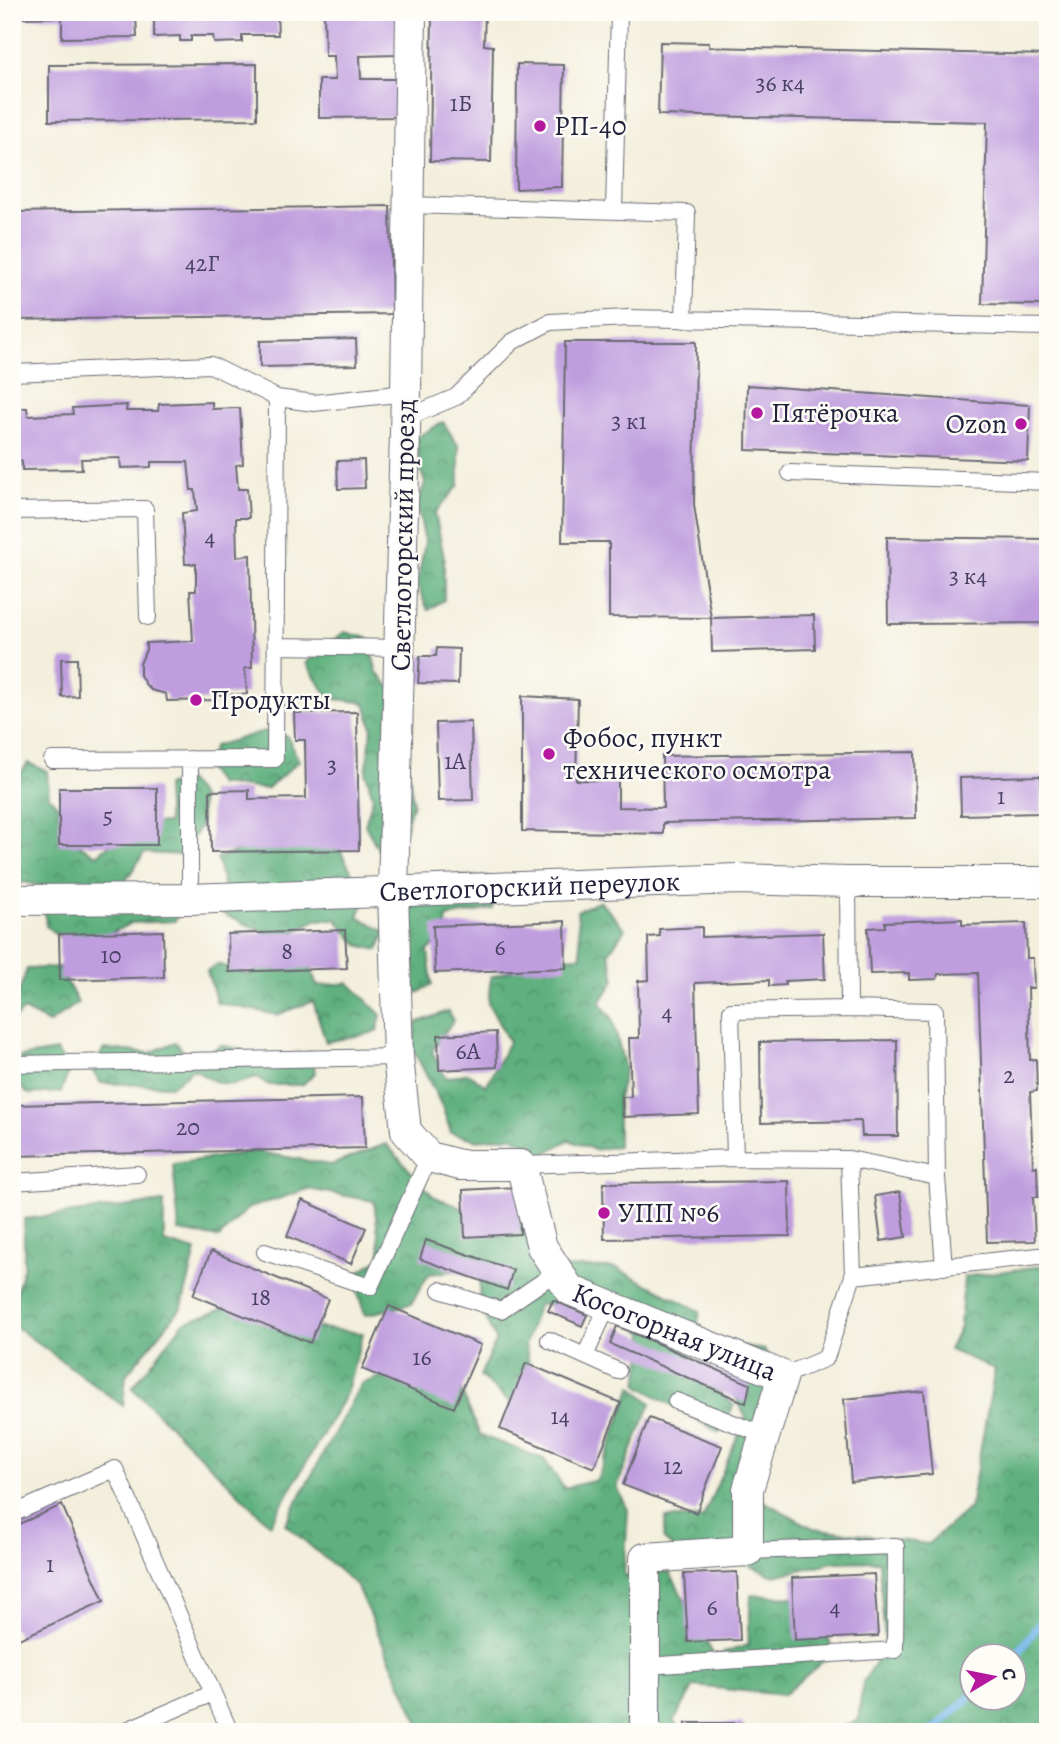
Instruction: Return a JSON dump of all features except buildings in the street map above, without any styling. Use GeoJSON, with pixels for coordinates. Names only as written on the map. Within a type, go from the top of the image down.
{"type":"FeatureCollection","features":[{"type":"Feature","properties":{"kind":"street","name":"Светлогорский проезд"},"geometry":{"type":"LineString","coordinates":[[398,1057],[393,891],[406,405],[411,12]]}},
{"type":"Feature","properties":{"kind":"street","name":"Светлогорский переулок"},"geometry":{"type":"LineString","coordinates":[[12,900],[190,899],[738,879],[1048,882]]}},
{"type":"Feature","properties":{"kind":"street"},"geometry":{"type":"LineString","coordinates":[[398,1057],[406,1130],[429,1157],[460,1165],[521,1165]]}},
{"type":"Feature","properties":{"kind":"street","name":"Косогорная улица"},"geometry":{"type":"LineString","coordinates":[[521,1165],[541,1247],[570,1290],[783,1376],[748,1489],[748,1551]]}},
{"type":"Feature","properties":{"kind":"street"},"geometry":{"type":"LineString","coordinates":[[645,1732],[645,1558],[748,1551]]}},
{"type":"Feature","properties":{"kind":"lane"},"geometry":{"type":"LineString","coordinates":[[614,211],[619,12]]}},
{"type":"Feature","properties":{"kind":"lane"},"geometry":{"type":"LineString","coordinates":[[409,205],[687,212],[684,320]]}},
{"type":"Feature","properties":{"kind":"lane"},"geometry":{"type":"LineString","coordinates":[[12,373],[211,365],[278,398],[314,403],[406,405],[456,397],[512,342],[550,322],[583,319],[684,320],[1048,327]]}},
{"type":"Feature","properties":{"kind":"lane"},"geometry":{"type":"LineString","coordinates":[[52,761],[275,759],[278,398]]}},
{"type":"Feature","properties":{"kind":"lane"},"geometry":{"type":"LineString","coordinates":[[790,473],[1048,482]]}},
{"type":"Feature","properties":{"kind":"lane"},"geometry":{"type":"LineString","coordinates":[[12,511],[145,509],[148,617]]}},
{"type":"Feature","properties":{"kind":"lane"},"geometry":{"type":"LineString","coordinates":[[277,646],[401,648]]}},
{"type":"Feature","properties":{"kind":"lane"},"geometry":{"type":"LineString","coordinates":[[190,759],[190,899]]}},
{"type":"Feature","properties":{"kind":"lane"},"geometry":{"type":"LineString","coordinates":[[848,882],[849,1009]]}},
{"type":"Feature","properties":{"kind":"lane"},"geometry":{"type":"LineString","coordinates":[[735,1158],[731,1012],[849,1009],[935,1011],[937,1177],[944,1267]]}},
{"type":"Feature","properties":{"kind":"lane"},"geometry":{"type":"LineString","coordinates":[[12,1064],[398,1057]]}},
{"type":"Feature","properties":{"kind":"lane"},"geometry":{"type":"LineString","coordinates":[[265,1252],[370,1287],[429,1157]]}},
{"type":"Feature","properties":{"kind":"lane"},"geometry":{"type":"LineString","coordinates":[[521,1165],[735,1158],[849,1159],[937,1177]]}},
{"type":"Feature","properties":{"kind":"lane"},"geometry":{"type":"LineString","coordinates":[[783,1376],[826,1358],[853,1276],[849,1159]]}},
{"type":"Feature","properties":{"kind":"lane"},"geometry":{"type":"LineString","coordinates":[[12,1182],[137,1174]]}},
{"type":"Feature","properties":{"kind":"lane"},"geometry":{"type":"LineString","coordinates":[[853,1276],[1048,1255]]}},
{"type":"Feature","properties":{"kind":"lane"},"geometry":{"type":"LineString","coordinates":[[440,1290],[501,1310],[558,1271]]}},
{"type":"Feature","properties":{"kind":"lane"},"geometry":{"type":"LineString","coordinates":[[585,1356],[608,1306]]}},
{"type":"Feature","properties":{"kind":"lane"},"geometry":{"type":"LineString","coordinates":[[549,1340],[618,1371]]}},
{"type":"Feature","properties":{"kind":"lane"},"geometry":{"type":"LineString","coordinates":[[676,1401],[764,1435]]}},
{"type":"Feature","properties":{"kind":"lane"},"geometry":{"type":"LineString","coordinates":[[12,1514],[115,1469],[230,1732]]}},
{"type":"Feature","properties":{"kind":"lane"},"geometry":{"type":"LineString","coordinates":[[645,1666],[895,1650],[896,1546],[748,1551]]}},
{"type":"Feature","properties":{"kind":"lane"},"geometry":{"type":"LineString","coordinates":[[122,1732],[213,1693]]}},
{"type":"Feature","properties":{"kind":"green space"},"geometry":{"type":"Polygon","coordinates":[[[443,422],[459,447],[459,485],[435,513],[444,557],[444,600],[428,610],[417,585],[425,542],[417,504],[425,483],[419,465],[417,437],[443,422]]]}},
{"type":"Feature","properties":{"kind":"green space"},"geometry":{"type":"Polygon","coordinates":[[[344,632],[368,638],[377,673],[413,711],[404,742],[413,802],[403,838],[379,851],[365,825],[373,797],[366,774],[372,727],[365,703],[329,698],[306,663],[344,632]]]}},
{"type":"Feature","properties":{"kind":"green space"},"geometry":{"type":"Polygon","coordinates":[[[265,731],[287,736],[299,761],[267,789],[218,784],[206,768],[214,746],[265,731]]]}},
{"type":"Feature","properties":{"kind":"green space"},"geometry":{"type":"Polygon","coordinates":[[[28,763],[47,771],[49,796],[68,817],[65,837],[97,855],[134,824],[168,823],[166,786],[186,779],[201,797],[201,824],[183,855],[144,853],[123,885],[183,906],[175,921],[131,923],[76,951],[46,926],[42,886],[24,882],[12,888],[12,785],[28,763]]]}},
{"type":"Feature","properties":{"kind":"green space"},"geometry":{"type":"Polygon","coordinates":[[[292,835],[338,846],[352,873],[345,886],[364,902],[358,916],[386,932],[378,950],[358,945],[336,919],[316,920],[280,939],[223,914],[224,888],[217,858],[292,835]]]}},
{"type":"Feature","properties":{"kind":"green space"},"geometry":{"type":"Polygon","coordinates":[[[447,876],[488,877],[493,909],[447,917],[445,935],[428,951],[432,984],[418,993],[398,975],[401,911],[447,876]]]}},
{"type":"Feature","properties":{"kind":"green space"},"geometry":{"type":"Polygon","coordinates":[[[600,901],[625,929],[609,953],[615,979],[600,1003],[612,1018],[625,1068],[618,1099],[618,1146],[595,1150],[569,1140],[544,1154],[512,1136],[478,1140],[451,1133],[442,1106],[413,1049],[416,1023],[448,1011],[453,1021],[432,1051],[446,1078],[468,1073],[486,1086],[509,1042],[488,1003],[491,977],[548,958],[581,956],[577,911],[600,901]]]}},
{"type":"Feature","properties":{"kind":"green space"},"geometry":{"type":"Polygon","coordinates":[[[273,956],[307,956],[317,986],[349,983],[381,1015],[377,1032],[326,1042],[313,1001],[277,1015],[217,1003],[207,971],[218,964],[250,975],[273,956]]]}},
{"type":"Feature","properties":{"kind":"green space"},"geometry":{"type":"Polygon","coordinates":[[[59,967],[78,1003],[49,1023],[23,1010],[12,1021],[12,993],[17,997],[27,969],[59,967]]]}},
{"type":"Feature","properties":{"kind":"green space"},"geometry":{"type":"Polygon","coordinates":[[[175,1042],[193,1062],[220,1045],[240,1049],[261,1066],[312,1052],[315,1073],[302,1085],[269,1085],[256,1077],[239,1083],[224,1084],[194,1069],[171,1086],[101,1083],[91,1069],[104,1049],[150,1053],[175,1042]]]}},
{"type":"Feature","properties":{"kind":"green space"},"geometry":{"type":"Polygon","coordinates":[[[56,1051],[70,1068],[61,1092],[28,1094],[12,1079],[20,1057],[56,1051]]]}},
{"type":"Feature","properties":{"kind":"green space"},"geometry":{"type":"Polygon","coordinates":[[[386,1144],[433,1196],[492,1221],[521,1204],[545,1267],[616,1268],[700,1311],[690,1368],[734,1405],[719,1433],[638,1385],[644,1333],[602,1308],[539,1304],[525,1344],[534,1388],[515,1407],[480,1376],[496,1340],[479,1305],[480,1268],[429,1274],[411,1304],[365,1315],[352,1276],[381,1258],[374,1201],[308,1189],[247,1209],[219,1238],[179,1231],[173,1164],[255,1151],[331,1165],[386,1144]]]}},
{"type":"Feature","properties":{"kind":"green space"},"geometry":{"type":"Polygon","coordinates":[[[164,1202],[164,1242],[196,1251],[182,1307],[126,1375],[123,1406],[12,1324],[12,1309],[24,1265],[24,1219],[164,1202]]]}},
{"type":"Feature","properties":{"kind":"green space"},"geometry":{"type":"Polygon","coordinates":[[[1048,1265],[1048,1732],[826,1732],[858,1721],[863,1682],[885,1647],[879,1561],[834,1562],[774,1576],[739,1561],[689,1562],[663,1539],[666,1518],[703,1518],[746,1417],[724,1376],[726,1344],[765,1350],[777,1382],[757,1498],[813,1528],[928,1544],[970,1507],[995,1369],[949,1350],[960,1327],[964,1277],[1048,1265]]]}},
{"type":"Feature","properties":{"kind":"green space"},"geometry":{"type":"Polygon","coordinates":[[[236,1304],[280,1323],[363,1333],[346,1394],[270,1525],[132,1388],[183,1323],[236,1304]]]}},
{"type":"Feature","properties":{"kind":"green space"},"geometry":{"type":"Polygon","coordinates":[[[419,1363],[455,1376],[480,1435],[544,1459],[564,1488],[597,1480],[632,1386],[651,1403],[617,1487],[628,1510],[624,1576],[669,1571],[714,1656],[748,1645],[751,1595],[816,1598],[833,1653],[783,1695],[694,1686],[674,1721],[684,1732],[423,1732],[356,1585],[285,1524],[361,1384],[419,1363]]]}},
{"type":"Feature","properties":{"kind":"waterway"},"geometry":{"type":"LineString","coordinates":[[1026,1642],[1048,1612]]}},
{"type":"Feature","properties":{"kind":"waterway"},"geometry":{"type":"LineString","coordinates":[[931,1732],[958,1708]]}},
{"type":"Feature","properties":{"kind":"place","name":"РП-40"},"geometry":{"type":"Point","coordinates":[540,126]}},
{"type":"Feature","properties":{"kind":"place","name":"Пятёрочка"},"geometry":{"type":"Point","coordinates":[757,413]}},
{"type":"Feature","properties":{"kind":"place","name":"Ozon"},"geometry":{"type":"Point","coordinates":[1021,424]}},
{"type":"Feature","properties":{"kind":"place","name":"Продукты"},"geometry":{"type":"Point","coordinates":[196,700]}},
{"type":"Feature","properties":{"kind":"place","name":"Фобос, пункт технического осмотра"},"geometry":{"type":"Point","coordinates":[549,754]}},
{"type":"Feature","properties":{"kind":"place","name":"УПП №6"},"geometry":{"type":"Point","coordinates":[604,1213]}}]}
